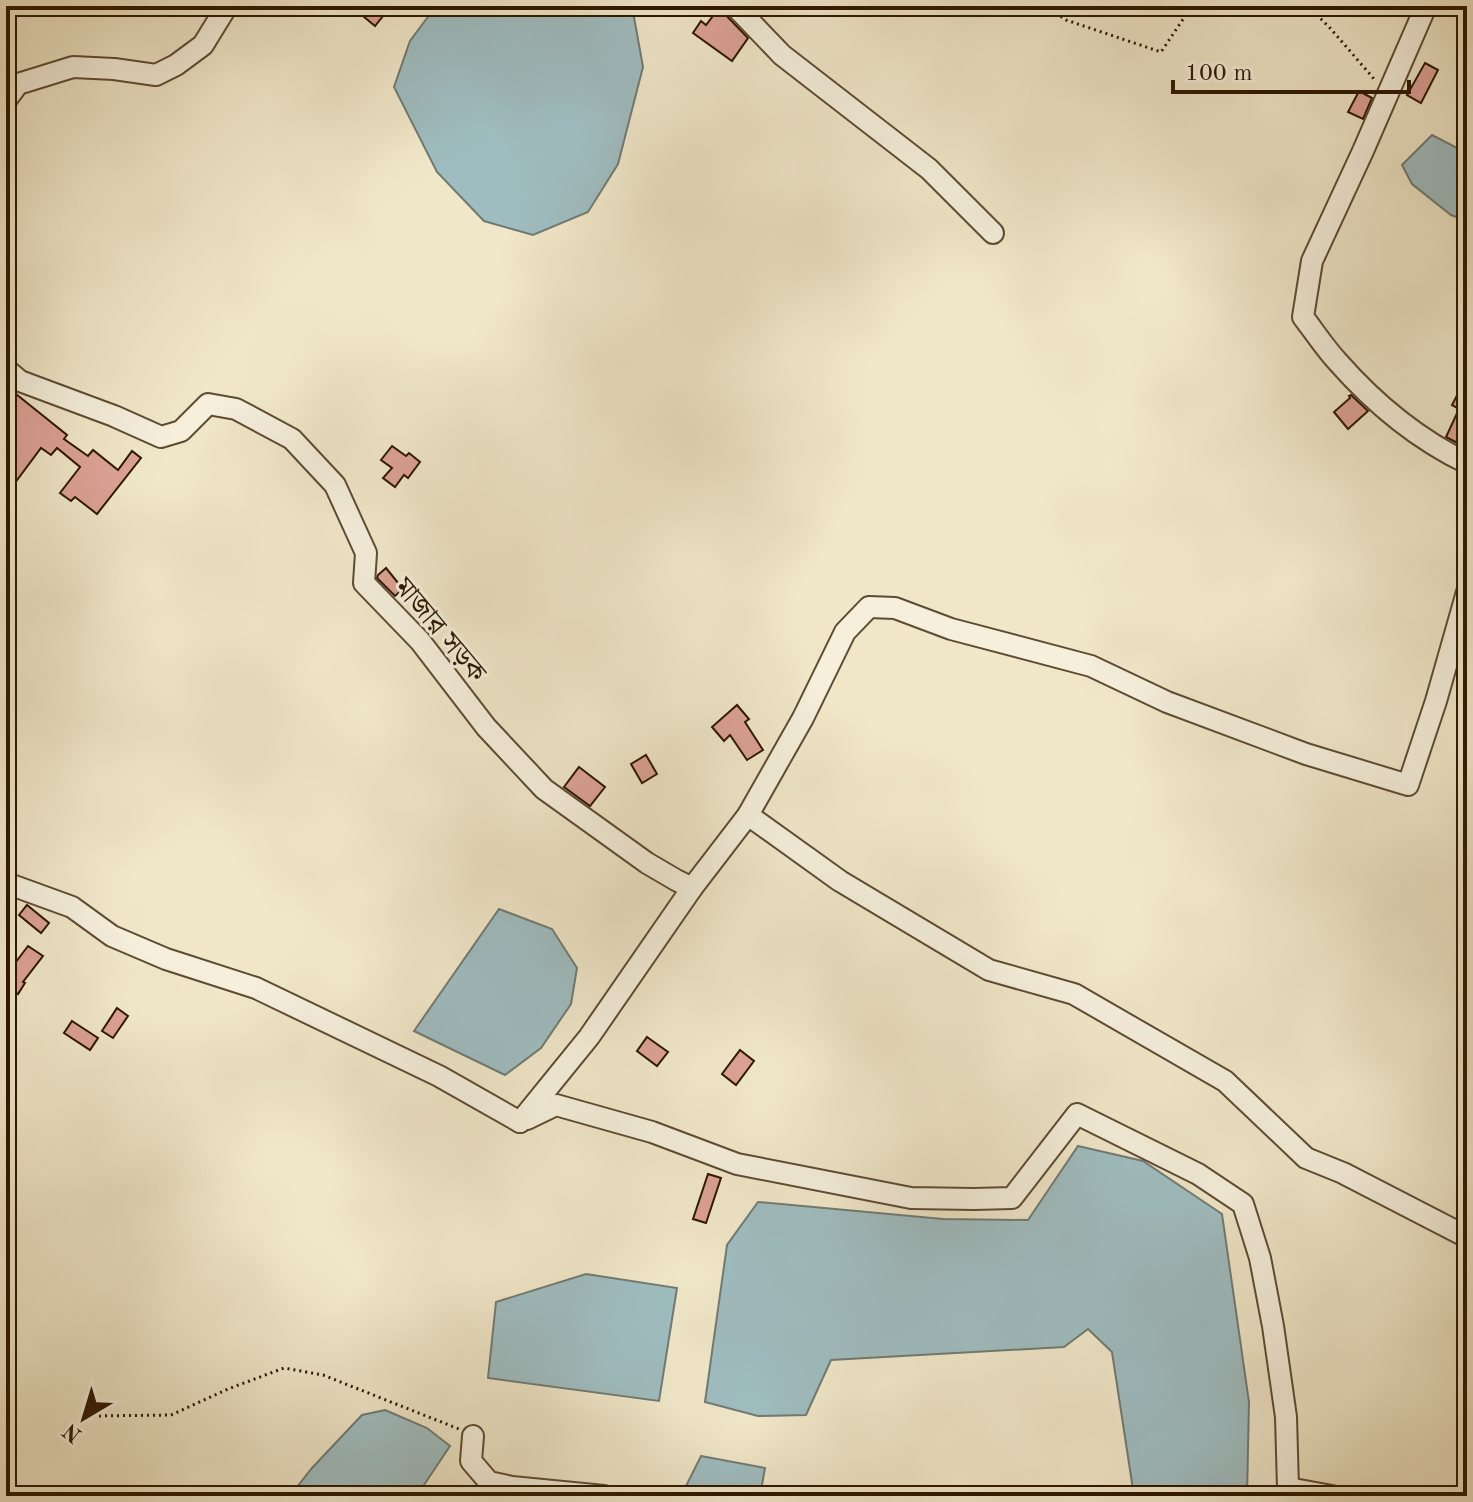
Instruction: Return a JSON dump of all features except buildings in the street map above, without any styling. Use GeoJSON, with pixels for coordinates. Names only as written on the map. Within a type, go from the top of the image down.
{"type":"FeatureCollection","features":[{"type":"Feature","properties":{"kind":"street"},"geometry":{"type":"LineString","coordinates":[[10,85],[73,67],[156,75],[203,45],[227,6]]}},
{"type":"Feature","properties":{"kind":"street"},"geometry":{"type":"LineString","coordinates":[[735,6],[782,55],[929,169],[993,233]]}},
{"type":"Feature","properties":{"kind":"street"},"geometry":{"type":"LineString","coordinates":[[1426,6],[1312,261],[1303,317],[1337,361],[1394,417],[1441,450],[1467,463]]}},
{"type":"Feature","properties":{"kind":"street","name":"মাজার সড়ক"},"geometry":{"type":"LineString","coordinates":[[6,369],[20,381],[161,437],[181,431],[208,404],[236,409],[292,439],[335,485],[366,553],[364,583],[420,641],[486,727],[544,789],[647,863],[692,888]]}},
{"type":"Feature","properties":{"kind":"street"},"geometry":{"type":"LineString","coordinates":[[520,1122],[589,1037],[692,888],[748,815],[803,718],[845,632],[869,607],[895,608],[951,629],[1091,666],[1181,707],[1306,754],[1408,785],[1467,592]]}},
{"type":"Feature","properties":{"kind":"street"},"geometry":{"type":"LineString","coordinates":[[748,815],[840,881],[989,970],[1074,994],[1225,1081],[1306,1158],[1343,1173],[1467,1237]]}},
{"type":"Feature","properties":{"kind":"street"},"geometry":{"type":"LineString","coordinates":[[6,883],[72,907],[112,936],[152,953],[269,994],[439,1076],[520,1122]]}},
{"type":"Feature","properties":{"kind":"street"},"geometry":{"type":"LineString","coordinates":[[520,1122],[556,1105],[652,1132],[737,1164],[911,1198],[974,1199],[1012,1198],[1077,1114],[1198,1174],[1243,1204],[1260,1258],[1273,1326],[1286,1417],[1288,1488],[1332,1496]]}},
{"type":"Feature","properties":{"kind":"street"},"geometry":{"type":"LineString","coordinates":[[473,1436],[471,1461],[489,1482],[604,1496]]}},
{"type":"Feature","properties":{"kind":"path"},"geometry":{"type":"LineString","coordinates":[[1046,6],[1066,20],[1161,52],[1192,6]]}},
{"type":"Feature","properties":{"kind":"path"},"geometry":{"type":"LineString","coordinates":[[1308,6],[1387,94]]}},
{"type":"Feature","properties":{"kind":"path"},"geometry":{"type":"LineString","coordinates":[[93,1416],[171,1415],[284,1368],[323,1375],[473,1436]]}},
{"type":"Feature","properties":{"kind":"water"},"geometry":{"type":"Polygon","coordinates":[[[436,6],[632,6],[643,67],[618,164],[588,212],[533,235],[484,221],[437,172],[394,87],[410,41],[436,6]]]}},
{"type":"Feature","properties":{"kind":"water"},"geometry":{"type":"Polygon","coordinates":[[[1432,135],[1467,153],[1467,221],[1451,215],[1412,184],[1402,165],[1432,135]]]}},
{"type":"Feature","properties":{"kind":"water"},"geometry":{"type":"Polygon","coordinates":[[[499,909],[552,929],[577,968],[571,1004],[541,1048],[505,1075],[414,1031],[499,909]]]}},
{"type":"Feature","properties":{"kind":"water"},"geometry":{"type":"Polygon","coordinates":[[[1078,1146],[1143,1161],[1222,1214],[1249,1402],[1247,1496],[1134,1496],[1112,1352],[1088,1329],[1064,1347],[831,1360],[806,1415],[758,1416],[705,1402],[727,1245],[758,1202],[943,1219],[1028,1220],[1078,1146]]]}},
{"type":"Feature","properties":{"kind":"water"},"geometry":{"type":"Polygon","coordinates":[[[586,1274],[677,1288],[659,1401],[488,1378],[496,1302],[586,1274]]]}},
{"type":"Feature","properties":{"kind":"water"},"geometry":{"type":"Polygon","coordinates":[[[385,1410],[427,1428],[450,1446],[414,1496],[290,1496],[362,1415],[385,1410]]]}},
{"type":"Feature","properties":{"kind":"water"},"geometry":{"type":"Polygon","coordinates":[[[701,1456],[765,1468],[760,1496],[681,1496],[701,1456]]]}}]}
